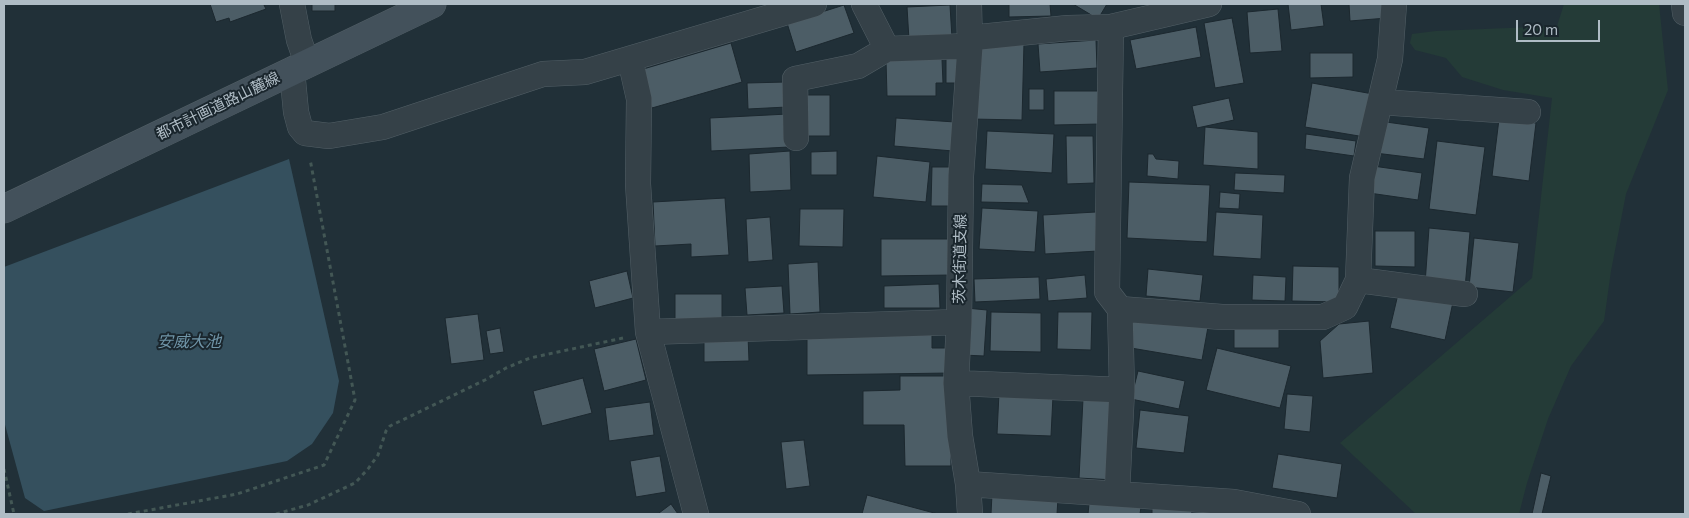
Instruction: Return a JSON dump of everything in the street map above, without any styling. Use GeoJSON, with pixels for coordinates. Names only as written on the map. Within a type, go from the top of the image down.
{"type":"FeatureCollection","features":[{"type":"Feature","properties":{"kind":"street"},"geometry":{"type":"LineString","coordinates":[[292,4],[299,40],[296,112],[300,127],[305,133],[329,136],[384,127],[543,74],[585,72],[814,4]]}},
{"type":"Feature","properties":{"kind":"street","name":"都市計画道路山麓線"},"geometry":{"type":"LineString","coordinates":[[4,210],[432,4]]}},
{"type":"Feature","properties":{"kind":"street"},"geometry":{"type":"LineString","coordinates":[[864,4],[886,49]]}},
{"type":"Feature","properties":{"kind":"street","name":"茨木街道支線"},"geometry":{"type":"LineString","coordinates":[[969,4],[970,42],[961,176],[959,322],[956,383],[960,436],[968,484],[970,514]]}},
{"type":"Feature","properties":{"kind":"street"},"geometry":{"type":"LineString","coordinates":[[796,138],[795,79],[858,66],[886,49],[970,42],[1068,28],[1111,27],[1209,4]]}},
{"type":"Feature","properties":{"kind":"street"},"geometry":{"type":"LineString","coordinates":[[1120,309],[1222,317],[1323,316],[1346,307],[1358,280],[1362,178],[1390,59],[1394,4]]}},
{"type":"Feature","properties":{"kind":"street"},"geometry":{"type":"LineString","coordinates":[[1684,4],[1685,13]]}},
{"type":"Feature","properties":{"kind":"street"},"geometry":{"type":"LineString","coordinates":[[1111,27],[1106,292],[1120,309],[1122,390],[1117,494]]}},
{"type":"Feature","properties":{"kind":"street"},"geometry":{"type":"LineString","coordinates":[[630,59],[639,99],[638,184],[648,332],[696,514]]}},
{"type":"Feature","properties":{"kind":"street"},"geometry":{"type":"LineString","coordinates":[[1380,102],[1528,112]]}},
{"type":"Feature","properties":{"kind":"street"},"geometry":{"type":"LineString","coordinates":[[1358,280],[1465,294]]}},
{"type":"Feature","properties":{"kind":"street"},"geometry":{"type":"LineString","coordinates":[[648,332],[959,322]]}},
{"type":"Feature","properties":{"kind":"street"},"geometry":{"type":"LineString","coordinates":[[956,383],[1122,390]]}},
{"type":"Feature","properties":{"kind":"street"},"geometry":{"type":"LineString","coordinates":[[968,484],[1234,502],[1298,514]]}},
{"type":"Feature","properties":{"kind":"path"},"geometry":{"type":"LineString","coordinates":[[128,514],[237,494],[324,466],[355,400],[305,133]]}},
{"type":"Feature","properties":{"kind":"path"},"geometry":{"type":"LineString","coordinates":[[276,514],[308,505],[355,483],[378,455],[386,431],[390,426],[506,368],[530,358],[648,332]]}},
{"type":"Feature","properties":{"kind":"path"},"geometry":{"type":"LineString","coordinates":[[4,469],[14,514]]}},
{"type":"Feature","properties":{"kind":"green space"},"geometry":{"type":"Polygon","coordinates":[[[1564,4],[1659,4],[1668,90],[1626,194],[1611,271],[1604,321],[1571,366],[1548,419],[1519,514],[1416,514],[1340,443],[1532,278],[1552,98],[1503,90],[1462,77],[1446,58],[1415,50],[1410,43],[1412,34],[1436,31],[1557,26],[1564,4]]]}},
{"type":"Feature","properties":{"kind":"water","name":"安威大池"},"geometry":{"type":"Polygon","coordinates":[[[289,159],[339,381],[333,413],[312,444],[287,461],[44,511],[25,498],[4,421],[4,267],[289,159]]]}},
{"type":"Feature","properties":{"kind":"building"},"geometry":{"type":"Polygon","coordinates":[[[210,4],[268,4],[264,5],[266,9],[230,22],[229,18],[216,22],[210,4]]]}},
{"type":"Feature","properties":{"kind":"building"},"geometry":{"type":"Polygon","coordinates":[[[312,4],[335,4],[335,11],[312,11],[312,4]]]}},
{"type":"Feature","properties":{"kind":"building"},"geometry":{"type":"Polygon","coordinates":[[[1009,4],[1050,4],[1051,16],[1009,17],[1009,4]]]}},
{"type":"Feature","properties":{"kind":"building"},"geometry":{"type":"Polygon","coordinates":[[[1073,4],[1107,4],[1098,19],[1073,4]]]}},
{"type":"Feature","properties":{"kind":"building"},"geometry":{"type":"Polygon","coordinates":[[[1288,4],[1321,4],[1324,26],[1291,30],[1288,4]]]}},
{"type":"Feature","properties":{"kind":"building"},"geometry":{"type":"Polygon","coordinates":[[[1349,4],[1386,4],[1387,18],[1350,21],[1349,4]]]}},
{"type":"Feature","properties":{"kind":"building"},"geometry":{"type":"Polygon","coordinates":[[[844,5],[854,33],[796,52],[787,23],[844,5]]]}},
{"type":"Feature","properties":{"kind":"building"},"geometry":{"type":"Polygon","coordinates":[[[950,5],[952,38],[909,40],[907,7],[950,5]]]}},
{"type":"Feature","properties":{"kind":"building"},"geometry":{"type":"Polygon","coordinates":[[[1278,9],[1282,51],[1250,53],[1247,12],[1278,9]]]}},
{"type":"Feature","properties":{"kind":"building"},"geometry":{"type":"Polygon","coordinates":[[[1232,18],[1244,83],[1215,88],[1204,23],[1232,18]]]}},
{"type":"Feature","properties":{"kind":"building"},"geometry":{"type":"Polygon","coordinates":[[[1196,27],[1201,57],[1136,69],[1130,40],[1196,27]]]}},
{"type":"Feature","properties":{"kind":"building"},"geometry":{"type":"Polygon","coordinates":[[[1096,40],[1097,68],[1040,72],[1038,44],[1096,40]]]}},
{"type":"Feature","properties":{"kind":"building"},"geometry":{"type":"Polygon","coordinates":[[[973,42],[1024,43],[1022,120],[971,119],[973,42]]]}},
{"type":"Feature","properties":{"kind":"building"},"geometry":{"type":"Polygon","coordinates":[[[731,43],[742,82],[652,108],[640,70],[731,43]]]}},
{"type":"Feature","properties":{"kind":"building"},"geometry":{"type":"Polygon","coordinates":[[[1310,53],[1353,53],[1353,77],[1310,78],[1310,53]]]}},
{"type":"Feature","properties":{"kind":"building"},"geometry":{"type":"Polygon","coordinates":[[[946,58],[959,58],[960,83],[946,83],[946,58]]]}},
{"type":"Feature","properties":{"kind":"building"},"geometry":{"type":"Polygon","coordinates":[[[942,59],[943,83],[936,83],[936,96],[887,96],[886,60],[942,59]]]}},
{"type":"Feature","properties":{"kind":"building"},"geometry":{"type":"Polygon","coordinates":[[[786,82],[787,107],[748,109],[747,83],[786,82]]]}},
{"type":"Feature","properties":{"kind":"building"},"geometry":{"type":"Polygon","coordinates":[[[1312,83],[1373,94],[1365,137],[1305,127],[1312,83]]]}},
{"type":"Feature","properties":{"kind":"building"},"geometry":{"type":"Polygon","coordinates":[[[1029,89],[1044,89],[1044,110],[1029,110],[1029,89]]]}},
{"type":"Feature","properties":{"kind":"building"},"geometry":{"type":"Polygon","coordinates":[[[1054,91],[1100,91],[1100,124],[1054,125],[1054,91]]]}},
{"type":"Feature","properties":{"kind":"building"},"geometry":{"type":"Polygon","coordinates":[[[804,95],[830,95],[830,136],[804,136],[804,95]]]}},
{"type":"Feature","properties":{"kind":"building"},"geometry":{"type":"Polygon","coordinates":[[[1229,98],[1234,120],[1197,128],[1192,106],[1229,98]]]}},
{"type":"Feature","properties":{"kind":"building"},"geometry":{"type":"Polygon","coordinates":[[[788,114],[789,147],[711,151],[710,118],[788,114]]]}},
{"type":"Feature","properties":{"kind":"building"},"geometry":{"type":"Polygon","coordinates":[[[896,118],[955,122],[953,151],[894,146],[896,118]]]}},
{"type":"Feature","properties":{"kind":"building"},"geometry":{"type":"Polygon","coordinates":[[[1499,119],[1536,123],[1529,181],[1492,176],[1499,119]]]}},
{"type":"Feature","properties":{"kind":"building"},"geometry":{"type":"Polygon","coordinates":[[[1379,121],[1429,128],[1424,159],[1375,153],[1379,121]]]}},
{"type":"Feature","properties":{"kind":"building"},"geometry":{"type":"Polygon","coordinates":[[[1205,127],[1258,132],[1258,169],[1203,165],[1205,127]]]}},
{"type":"Feature","properties":{"kind":"building"},"geometry":{"type":"Polygon","coordinates":[[[987,131],[1054,134],[1052,173],[985,169],[987,131]]]}},
{"type":"Feature","properties":{"kind":"building"},"geometry":{"type":"Polygon","coordinates":[[[1306,134],[1356,141],[1354,156],[1305,149],[1306,134]]]}},
{"type":"Feature","properties":{"kind":"building"},"geometry":{"type":"Polygon","coordinates":[[[1066,136],[1093,136],[1094,183],[1067,184],[1066,136]]]}},
{"type":"Feature","properties":{"kind":"building"},"geometry":{"type":"Polygon","coordinates":[[[1437,141],[1485,147],[1476,215],[1429,209],[1437,141]]]}},
{"type":"Feature","properties":{"kind":"building"},"geometry":{"type":"Polygon","coordinates":[[[790,151],[791,190],[750,192],[749,154],[790,151]]]}},
{"type":"Feature","properties":{"kind":"building"},"geometry":{"type":"Polygon","coordinates":[[[837,151],[837,175],[811,175],[811,152],[837,151]]]}},
{"type":"Feature","properties":{"kind":"building"},"geometry":{"type":"Polygon","coordinates":[[[1148,154],[1153,154],[1156,159],[1179,161],[1178,179],[1147,176],[1148,154]]]}},
{"type":"Feature","properties":{"kind":"building"},"geometry":{"type":"Polygon","coordinates":[[[877,156],[930,162],[926,202],[873,197],[877,156]]]}},
{"type":"Feature","properties":{"kind":"building"},"geometry":{"type":"Polygon","coordinates":[[[1373,166],[1422,173],[1418,200],[1369,193],[1373,166]]]}},
{"type":"Feature","properties":{"kind":"building"},"geometry":{"type":"Polygon","coordinates":[[[932,167],[954,167],[953,206],[931,206],[932,167]]]}},
{"type":"Feature","properties":{"kind":"building"},"geometry":{"type":"Polygon","coordinates":[[[1235,173],[1285,175],[1284,193],[1234,190],[1235,173]]]}},
{"type":"Feature","properties":{"kind":"building"},"geometry":{"type":"Polygon","coordinates":[[[1129,182],[1210,185],[1207,242],[1127,238],[1129,182]]]}},
{"type":"Feature","properties":{"kind":"building"},"geometry":{"type":"Polygon","coordinates":[[[982,184],[1022,185],[1029,203],[981,202],[982,184]]]}},
{"type":"Feature","properties":{"kind":"building"},"geometry":{"type":"Polygon","coordinates":[[[1220,192],[1240,194],[1239,209],[1219,208],[1220,192]]]}},
{"type":"Feature","properties":{"kind":"building"},"geometry":{"type":"Polygon","coordinates":[[[725,198],[729,255],[691,257],[691,244],[655,246],[653,202],[725,198]]]}},
{"type":"Feature","properties":{"kind":"building"},"geometry":{"type":"Polygon","coordinates":[[[982,208],[1038,211],[1035,252],[979,249],[982,208]]]}},
{"type":"Feature","properties":{"kind":"building"},"geometry":{"type":"Polygon","coordinates":[[[800,209],[844,209],[843,247],[799,246],[800,209]]]}},
{"type":"Feature","properties":{"kind":"building"},"geometry":{"type":"Polygon","coordinates":[[[1096,212],[1098,251],[1045,254],[1043,215],[1096,212]]]}},
{"type":"Feature","properties":{"kind":"building"},"geometry":{"type":"Polygon","coordinates":[[[1216,212],[1263,215],[1261,259],[1213,256],[1216,212]]]}},
{"type":"Feature","properties":{"kind":"building"},"geometry":{"type":"Polygon","coordinates":[[[770,217],[773,260],[748,262],[746,219],[770,217]]]}},
{"type":"Feature","properties":{"kind":"building"},"geometry":{"type":"Polygon","coordinates":[[[1429,228],[1470,232],[1465,288],[1425,284],[1429,228]]]}},
{"type":"Feature","properties":{"kind":"building"},"geometry":{"type":"Polygon","coordinates":[[[1375,231],[1415,231],[1415,267],[1375,266],[1375,231]]]}},
{"type":"Feature","properties":{"kind":"building"},"geometry":{"type":"Polygon","coordinates":[[[1474,238],[1519,243],[1513,292],[1469,287],[1474,238]]]}},
{"type":"Feature","properties":{"kind":"building"},"geometry":{"type":"Polygon","coordinates":[[[881,239],[951,239],[951,275],[881,276],[881,239]]]}},
{"type":"Feature","properties":{"kind":"building"},"geometry":{"type":"Polygon","coordinates":[[[818,262],[820,312],[790,314],[788,264],[818,262]]]}},
{"type":"Feature","properties":{"kind":"building"},"geometry":{"type":"Polygon","coordinates":[[[1293,266],[1339,267],[1339,302],[1292,301],[1293,266]]]}},
{"type":"Feature","properties":{"kind":"building"},"geometry":{"type":"Polygon","coordinates":[[[1148,269],[1203,275],[1200,301],[1146,296],[1148,269]]]}},
{"type":"Feature","properties":{"kind":"building"},"geometry":{"type":"Polygon","coordinates":[[[627,271],[633,298],[595,308],[589,281],[627,271]]]}},
{"type":"Feature","properties":{"kind":"building"},"geometry":{"type":"Polygon","coordinates":[[[1085,275],[1087,298],[1048,301],[1046,279],[1085,275]]]}},
{"type":"Feature","properties":{"kind":"building"},"geometry":{"type":"Polygon","coordinates":[[[1253,275],[1286,277],[1285,301],[1252,300],[1253,275]]]}},
{"type":"Feature","properties":{"kind":"building"},"geometry":{"type":"Polygon","coordinates":[[[1039,277],[1040,299],[975,302],[974,279],[1039,277]]]}},
{"type":"Feature","properties":{"kind":"building"},"geometry":{"type":"Polygon","coordinates":[[[939,284],[940,308],[884,308],[884,286],[939,284]]]}},
{"type":"Feature","properties":{"kind":"building"},"geometry":{"type":"Polygon","coordinates":[[[782,286],[784,313],[747,315],[745,288],[782,286]]]}},
{"type":"Feature","properties":{"kind":"building"},"geometry":{"type":"Polygon","coordinates":[[[1399,290],[1453,302],[1445,340],[1390,328],[1399,290]]]}},
{"type":"Feature","properties":{"kind":"building"},"geometry":{"type":"Polygon","coordinates":[[[675,294],[722,294],[722,320],[675,320],[675,294]]]}},
{"type":"Feature","properties":{"kind":"building"},"geometry":{"type":"Polygon","coordinates":[[[966,308],[987,310],[984,356],[963,355],[966,308]]]}},
{"type":"Feature","properties":{"kind":"building"},"geometry":{"type":"Polygon","coordinates":[[[991,312],[1041,313],[1041,352],[990,351],[991,312]]]}},
{"type":"Feature","properties":{"kind":"building"},"geometry":{"type":"Polygon","coordinates":[[[1058,312],[1092,312],[1091,350],[1057,349],[1058,312]]]}},
{"type":"Feature","properties":{"kind":"building"},"geometry":{"type":"Polygon","coordinates":[[[1131,313],[1208,327],[1202,360],[1125,347],[1131,313]]]}},
{"type":"Feature","properties":{"kind":"building"},"geometry":{"type":"Polygon","coordinates":[[[478,314],[484,360],[451,364],[445,318],[478,314]]]}},
{"type":"Feature","properties":{"kind":"building"},"geometry":{"type":"Polygon","coordinates":[[[1234,321],[1279,321],[1279,348],[1234,348],[1234,321]]]}},
{"type":"Feature","properties":{"kind":"building"},"geometry":{"type":"Polygon","coordinates":[[[1369,321],[1373,373],[1323,378],[1320,341],[1339,324],[1369,321]]]}},
{"type":"Feature","properties":{"kind":"building"},"geometry":{"type":"Polygon","coordinates":[[[500,328],[504,352],[490,354],[486,331],[500,328]]]}},
{"type":"Feature","properties":{"kind":"building"},"geometry":{"type":"Polygon","coordinates":[[[932,333],[932,348],[949,348],[950,373],[807,375],[807,334],[932,333]]]}},
{"type":"Feature","properties":{"kind":"building"},"geometry":{"type":"Polygon","coordinates":[[[748,335],[749,361],[704,362],[704,336],[748,335]]]}},
{"type":"Feature","properties":{"kind":"building"},"geometry":{"type":"Polygon","coordinates":[[[636,339],[646,380],[604,391],[594,349],[636,339]]]}},
{"type":"Feature","properties":{"kind":"building"},"geometry":{"type":"Polygon","coordinates":[[[1217,348],[1291,366],[1280,408],[1206,390],[1217,348]]]}},
{"type":"Feature","properties":{"kind":"building"},"geometry":{"type":"Polygon","coordinates":[[[1138,371],[1185,381],[1179,409],[1131,399],[1138,371]]]}},
{"type":"Feature","properties":{"kind":"building"},"geometry":{"type":"Polygon","coordinates":[[[900,376],[950,376],[951,466],[905,466],[904,425],[863,425],[863,391],[900,390],[900,376]]]}},
{"type":"Feature","properties":{"kind":"building"},"geometry":{"type":"Polygon","coordinates":[[[583,378],[592,413],[542,426],[533,391],[583,378]]]}},
{"type":"Feature","properties":{"kind":"building"},"geometry":{"type":"Polygon","coordinates":[[[999,393],[1053,396],[1051,436],[997,434],[999,393]]]}},
{"type":"Feature","properties":{"kind":"building"},"geometry":{"type":"Polygon","coordinates":[[[1287,394],[1313,396],[1310,432],[1284,429],[1287,394]]]}},
{"type":"Feature","properties":{"kind":"building"},"geometry":{"type":"Polygon","coordinates":[[[1083,399],[1118,401],[1114,480],[1079,478],[1083,399]]]}},
{"type":"Feature","properties":{"kind":"building"},"geometry":{"type":"Polygon","coordinates":[[[650,402],[654,435],[609,441],[605,408],[650,402]]]}},
{"type":"Feature","properties":{"kind":"building"},"geometry":{"type":"Polygon","coordinates":[[[1140,410],[1189,416],[1184,453],[1136,448],[1140,410]]]}},
{"type":"Feature","properties":{"kind":"building"},"geometry":{"type":"Polygon","coordinates":[[[804,440],[810,486],[786,489],[781,442],[804,440]]]}},
{"type":"Feature","properties":{"kind":"building"},"geometry":{"type":"Polygon","coordinates":[[[1278,454],[1342,464],[1337,498],[1272,488],[1278,454]]]}},
{"type":"Feature","properties":{"kind":"building"},"geometry":{"type":"Polygon","coordinates":[[[660,456],[666,492],[636,497],[630,461],[660,456]]]}},
{"type":"Feature","properties":{"kind":"building"},"geometry":{"type":"Polygon","coordinates":[[[1541,473],[1551,476],[1542,514],[1532,514],[1541,473]]]}},
{"type":"Feature","properties":{"kind":"building"},"geometry":{"type":"Polygon","coordinates":[[[992,494],[1058,498],[1057,514],[991,514],[992,494]]]}},
{"type":"Feature","properties":{"kind":"building"},"geometry":{"type":"Polygon","coordinates":[[[867,495],[938,514],[862,514],[867,495]]]}},
{"type":"Feature","properties":{"kind":"building"},"geometry":{"type":"Polygon","coordinates":[[[671,504],[678,514],[659,513],[671,504]]]}},
{"type":"Feature","properties":{"kind":"building"},"geometry":{"type":"Polygon","coordinates":[[[1089,504],[1141,507],[1140,514],[1088,514],[1089,504]]]}},
{"type":"Feature","properties":{"kind":"building"},"geometry":{"type":"Polygon","coordinates":[[[1191,506],[1192,514],[1152,514],[1152,507],[1191,506]]]}}]}
